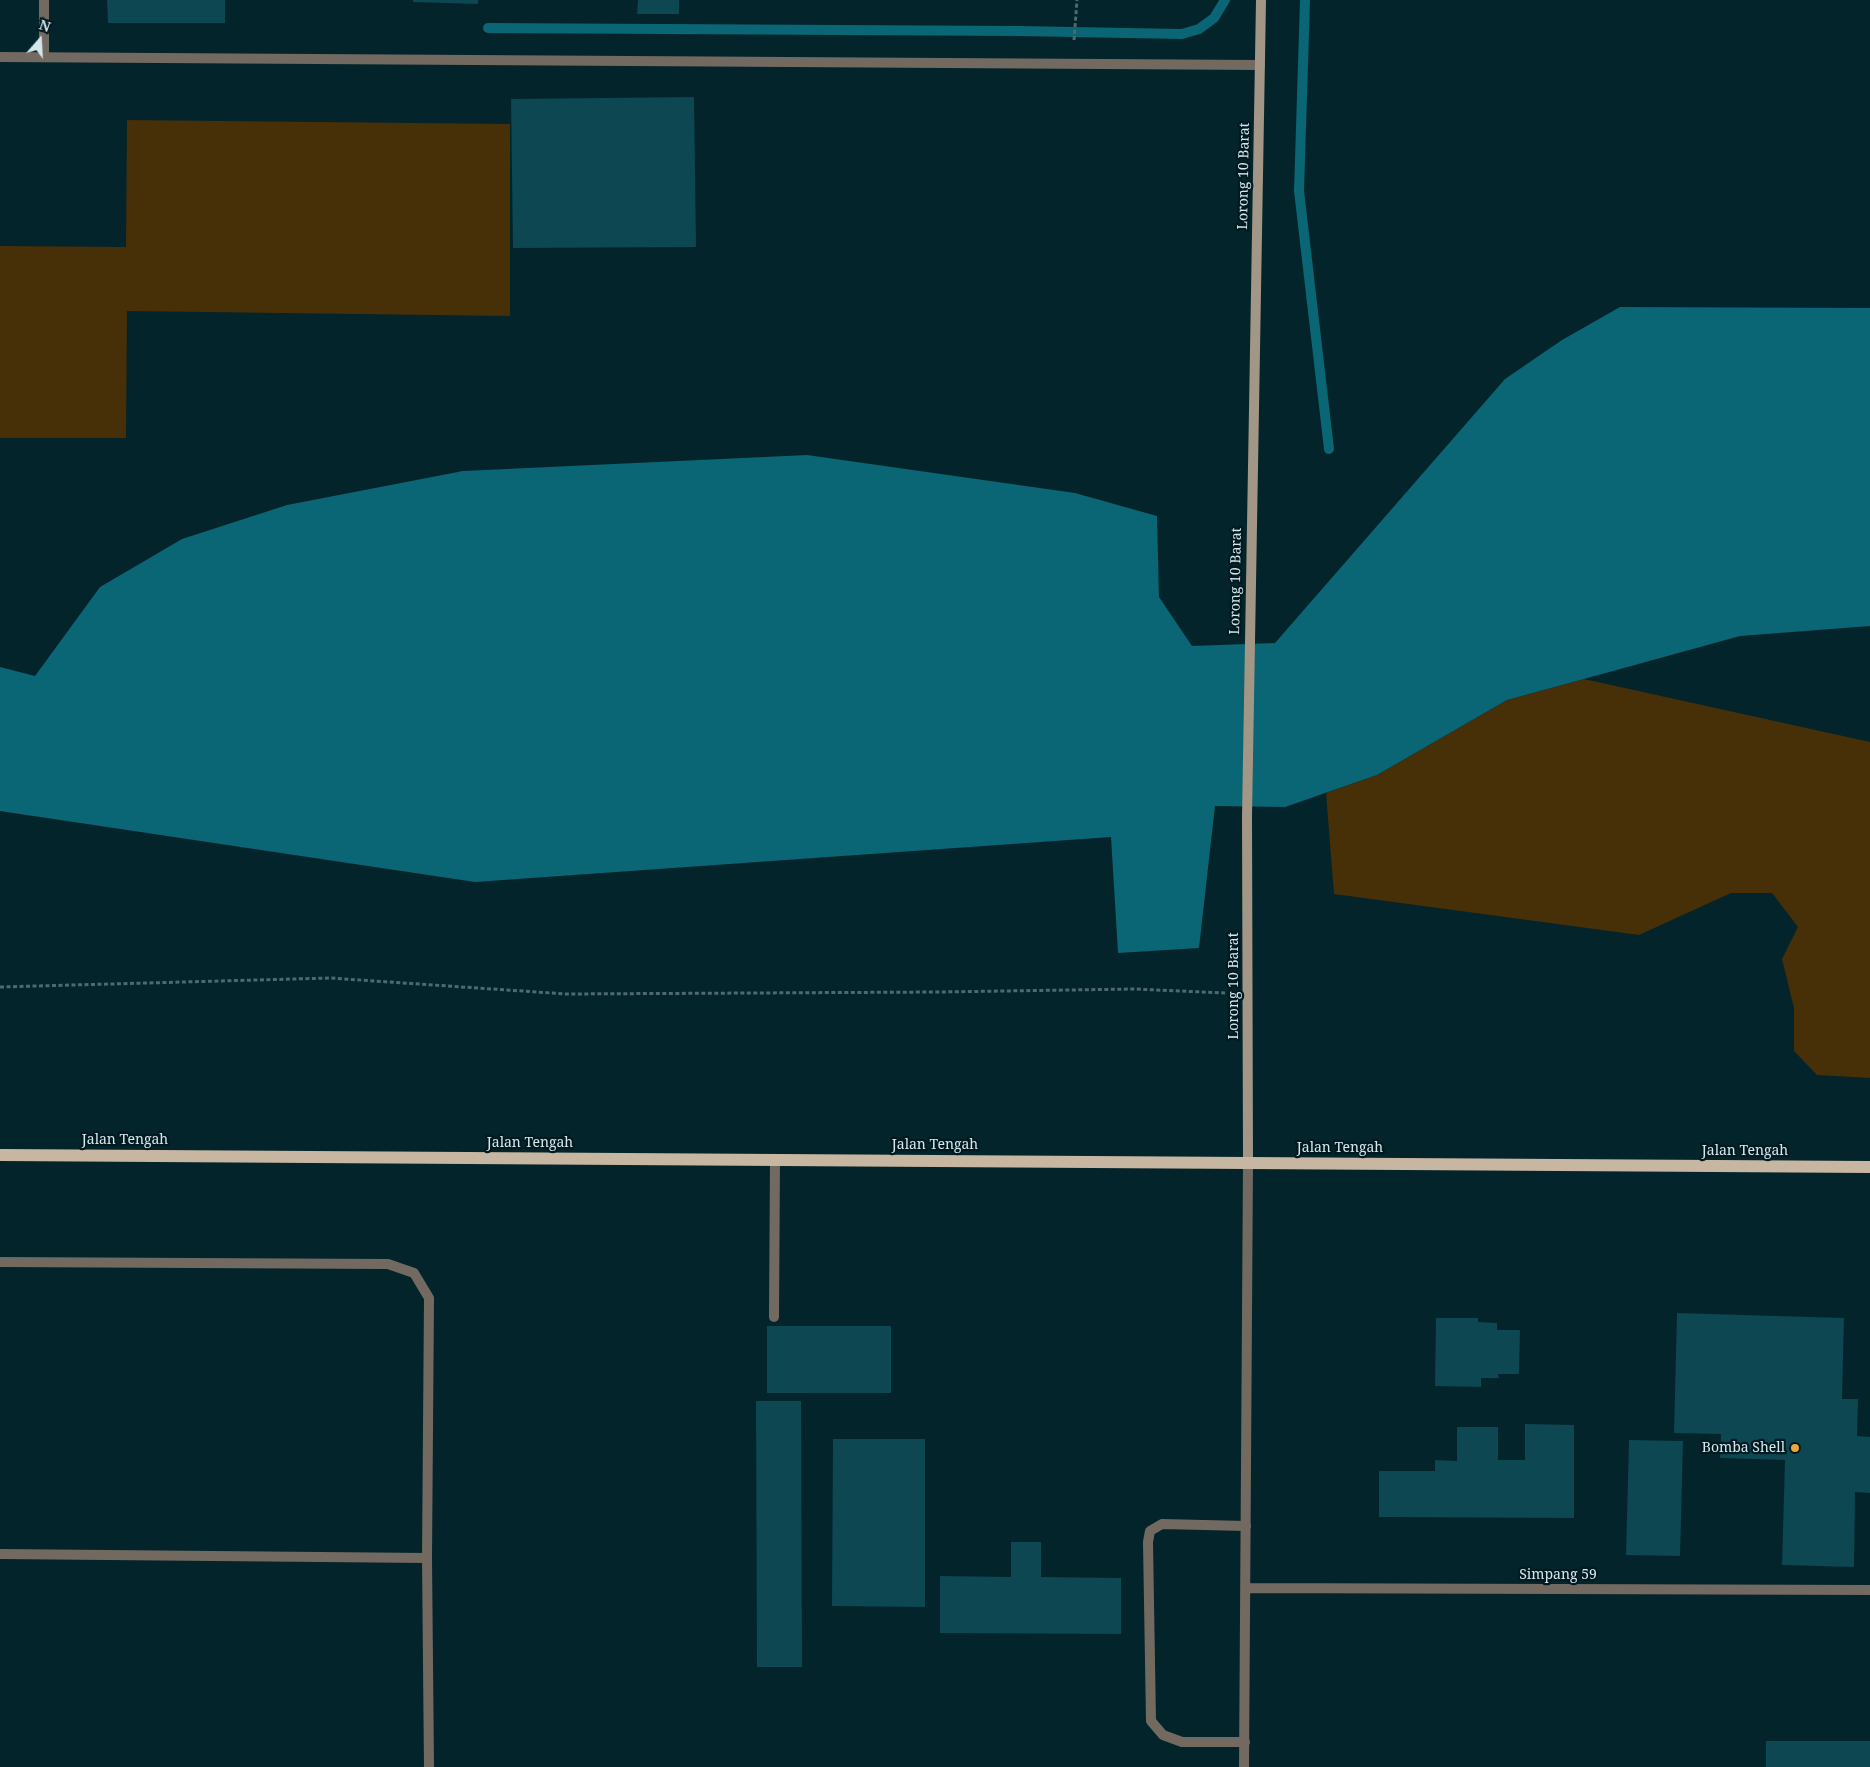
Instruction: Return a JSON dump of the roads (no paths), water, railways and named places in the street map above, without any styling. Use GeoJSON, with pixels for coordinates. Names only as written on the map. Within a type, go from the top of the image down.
{"type":"FeatureCollection","features":[{"type":"Feature","properties":{"kind":"main road","name":"Jalan Tengah"},"geometry":{"type":"LineString","coordinates":[[0,1154],[1870,1167]]}},
{"type":"Feature","properties":{"kind":"street"},"geometry":{"type":"LineString","coordinates":[[44,0],[44,58]]}},
{"type":"Feature","properties":{"kind":"street","name":"Lorong 10 Barat"},"geometry":{"type":"LineString","coordinates":[[1248,1162],[1247,817],[1249,633],[1261,0]]}},
{"type":"Feature","properties":{"kind":"street"},"geometry":{"type":"LineString","coordinates":[[0,58],[1260,65]]}},
{"type":"Feature","properties":{"kind":"street"},"geometry":{"type":"LineString","coordinates":[[774,1317],[776,1159]]}},
{"type":"Feature","properties":{"kind":"street"},"geometry":{"type":"LineString","coordinates":[[1244,1767],[1248,1162]]}},
{"type":"Feature","properties":{"kind":"street"},"geometry":{"type":"LineString","coordinates":[[0,1262],[388,1264],[414,1272],[429,1298],[427,1558],[429,1767]]}},
{"type":"Feature","properties":{"kind":"street"},"geometry":{"type":"LineString","coordinates":[[1245,1742],[1182,1742],[1163,1736],[1151,1721],[1148,1542],[1150,1531],[1162,1524],[1246,1526]]}},
{"type":"Feature","properties":{"kind":"street"},"geometry":{"type":"LineString","coordinates":[[0,1554],[427,1558]]}},
{"type":"Feature","properties":{"kind":"street","name":"Simpang 59"},"geometry":{"type":"LineString","coordinates":[[1246,1588],[1870,1590]]}},
{"type":"Feature","properties":{"kind":"water"},"geometry":{"type":"Polygon","coordinates":[[[1620,307],[1870,308],[1870,626],[1740,636],[1507,700],[1377,775],[1285,807],[1215,806],[1199,948],[1118,953],[1111,837],[475,882],[0,811],[0,667],[35,676],[100,587],[182,539],[287,505],[463,471],[807,455],[1075,493],[1157,516],[1159,597],[1192,646],[1275,643],[1505,379],[1562,340],[1620,307]]]}},
{"type":"Feature","properties":{"kind":"waterway"},"geometry":{"type":"LineString","coordinates":[[488,28],[1019,31],[1182,34],[1199,29],[1214,18],[1225,0]]}},
{"type":"Feature","properties":{"kind":"waterway"},"geometry":{"type":"LineString","coordinates":[[1305,0],[1299,191],[1329,449]]}},
{"type":"Feature","properties":{"kind":"place","name":"Bomba Shell"},"geometry":{"type":"Point","coordinates":[1795,1448]}}]}
